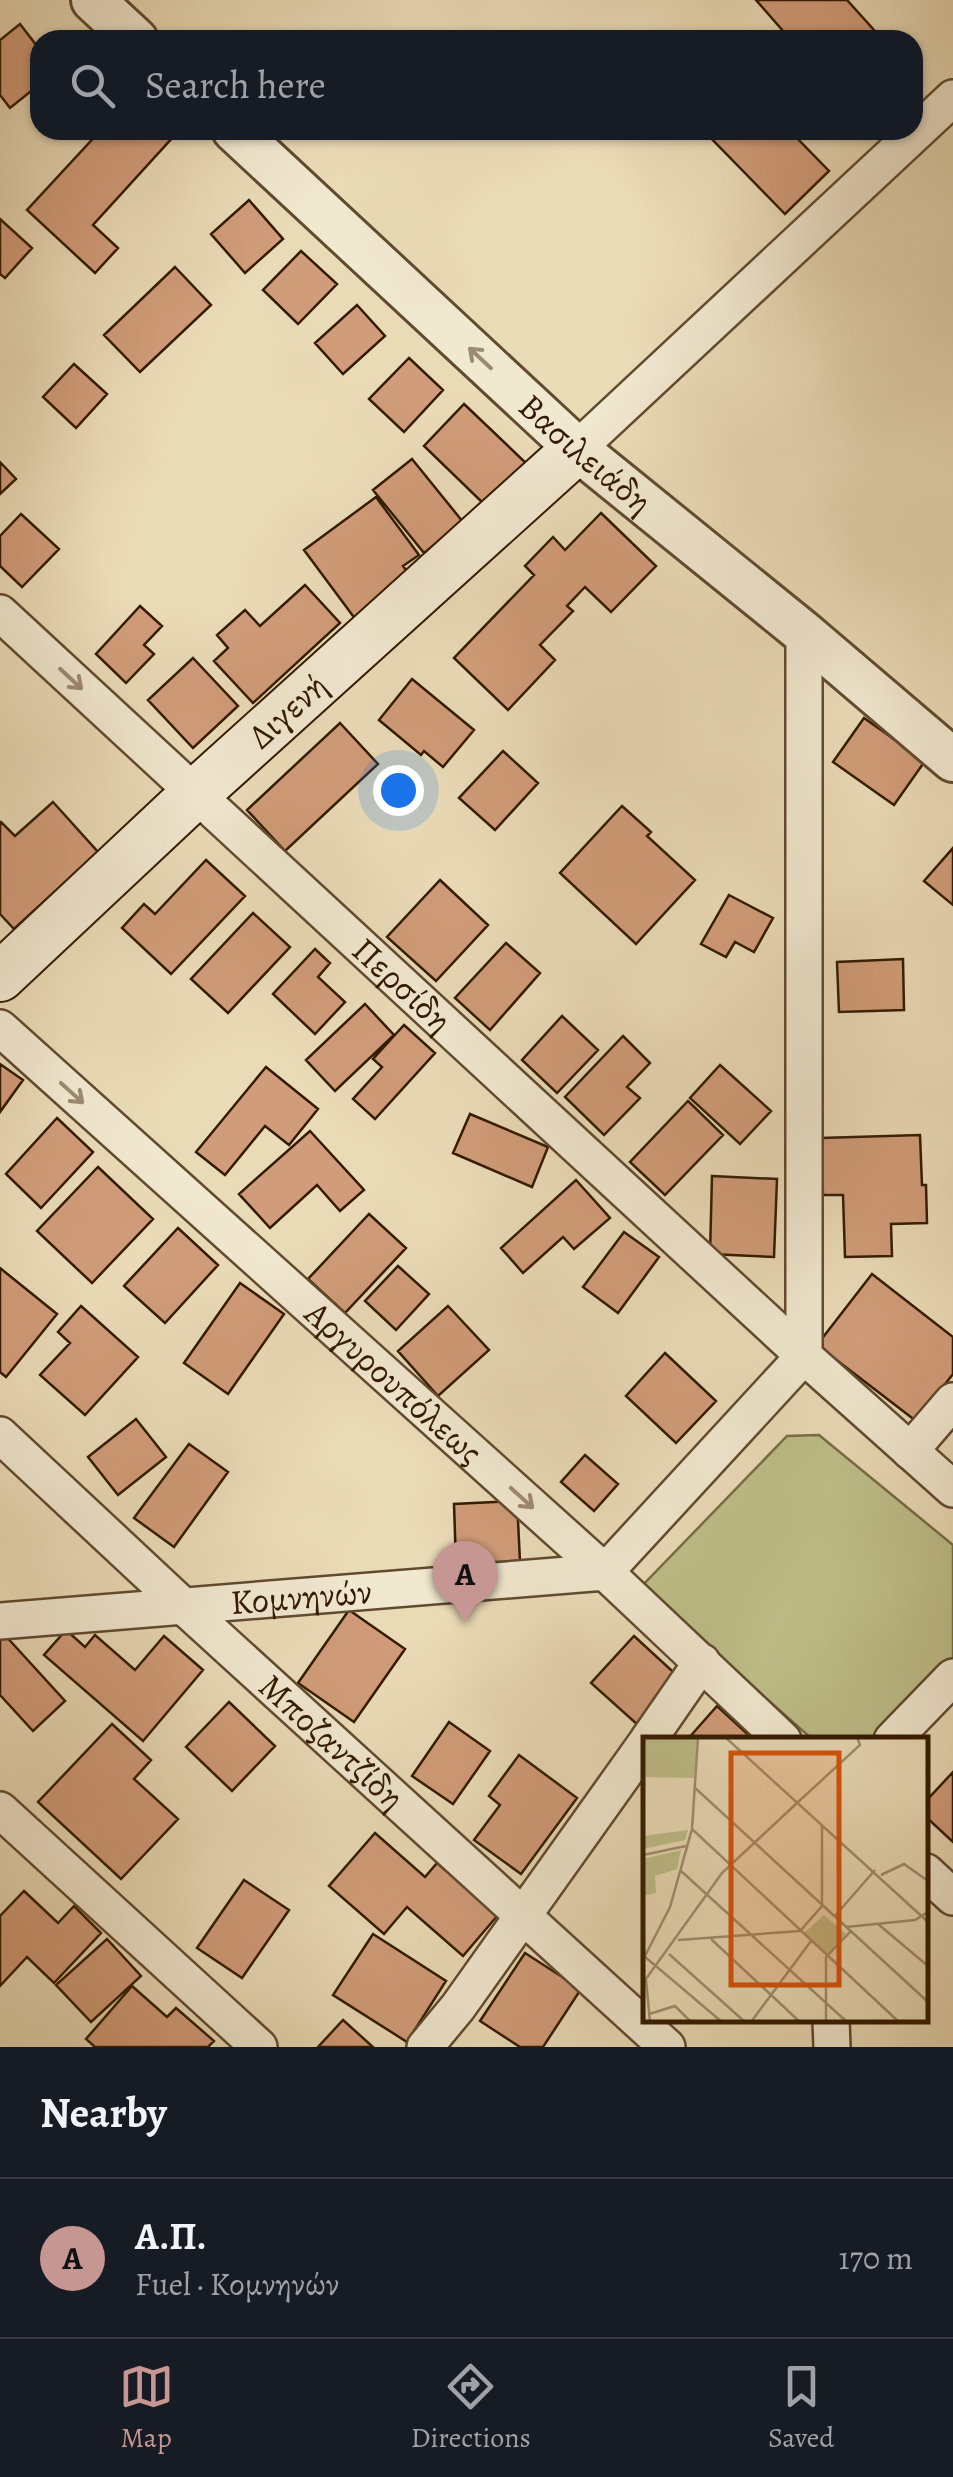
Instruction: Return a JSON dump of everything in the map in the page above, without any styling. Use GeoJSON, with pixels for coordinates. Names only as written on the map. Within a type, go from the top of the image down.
{"type":"FeatureCollection","features":[{"type":"Feature","properties":{"kind":"main road","name":"Διγενή"},"geometry":{"type":"LineString","coordinates":[[0,977],[195,794],[577,448]]}},
{"type":"Feature","properties":{"kind":"street"},"geometry":{"type":"LineString","coordinates":[[93,0],[125,30]]}},
{"type":"Feature","properties":{"kind":"street"},"geometry":{"type":"LineString","coordinates":[[923,126],[953,98]]}},
{"type":"Feature","properties":{"kind":"street","name":"Βασιλειάδη"},"geometry":{"type":"LineString","coordinates":[[245,140],[577,448],[953,760]]}},
{"type":"Feature","properties":{"kind":"street"},"geometry":{"type":"LineString","coordinates":[[577,448],[908,140]]}},
{"type":"Feature","properties":{"kind":"street","name":"Περσίδη"},"geometry":{"type":"LineString","coordinates":[[0,613],[953,1489]]}},
{"type":"Feature","properties":{"kind":"street"},"geometry":{"type":"LineString","coordinates":[[605,1572],[804,1356],[804,633]]}},
{"type":"Feature","properties":{"kind":"street","name":"Αργυρουπόλεως"},"geometry":{"type":"LineString","coordinates":[[0,1028],[605,1572],[780,1737]]}},
{"type":"Feature","properties":{"kind":"street"},"geometry":{"type":"LineString","coordinates":[[910,1451],[953,1401]]}},
{"type":"Feature","properties":{"kind":"street","name":"Μποζαντζίδη"},"geometry":{"type":"LineString","coordinates":[[0,1435],[667,2047]]}},
{"type":"Feature","properties":{"kind":"street","name":"Κομνηνών"},"geometry":{"type":"LineString","coordinates":[[0,1620],[605,1572]]}},
{"type":"Feature","properties":{"kind":"street"},"geometry":{"type":"LineString","coordinates":[[649,1737],[702,1662]]}},
{"type":"Feature","properties":{"kind":"street"},"geometry":{"type":"LineString","coordinates":[[895,1737],[953,1677]]}},
{"type":"Feature","properties":{"kind":"street"},"geometry":{"type":"LineString","coordinates":[[424,2047],[458,2007],[643,1745]]}},
{"type":"Feature","properties":{"kind":"street"},"geometry":{"type":"LineString","coordinates":[[0,1810],[259,2047]]}},
{"type":"Feature","properties":{"kind":"street"},"geometry":{"type":"LineString","coordinates":[[928,1874],[953,1897]]}},
{"type":"Feature","properties":{"kind":"street"},"geometry":{"type":"LineString","coordinates":[[831,2022],[832,2047]]}},
{"type":"Feature","properties":{"kind":"green space"},"geometry":{"type":"Polygon","coordinates":[[[819,1435],[953,1545],[953,1663],[884,1737],[810,1737],[641,1587],[787,1436],[819,1435]]]}},
{"type":"Feature","properties":{"kind":"building"},"geometry":{"type":"Polygon","coordinates":[[[756,0],[847,0],[874,30],[782,30],[756,0]]]}},
{"type":"Feature","properties":{"kind":"building"},"geometry":{"type":"Polygon","coordinates":[[[20,24],[30,37],[30,92],[10,108],[0,95],[0,40],[20,24]]]}},
{"type":"Feature","properties":{"kind":"building"},"geometry":{"type":"Polygon","coordinates":[[[92,140],[170,140],[93,225],[118,248],[95,273],[27,210],[92,140]]]}},
{"type":"Feature","properties":{"kind":"building"},"geometry":{"type":"Polygon","coordinates":[[[713,140],[799,140],[829,171],[785,214],[713,140]]]}},
{"type":"Feature","properties":{"kind":"building"},"geometry":{"type":"Polygon","coordinates":[[[249,200],[283,239],[245,273],[211,234],[249,200]]]}},
{"type":"Feature","properties":{"kind":"building"},"geometry":{"type":"Polygon","coordinates":[[[0,219],[32,248],[5,278],[0,274],[0,219]]]}},
{"type":"Feature","properties":{"kind":"building"},"geometry":{"type":"Polygon","coordinates":[[[301,251],[337,284],[298,324],[263,290],[301,251]]]}},
{"type":"Feature","properties":{"kind":"building"},"geometry":{"type":"Polygon","coordinates":[[[175,267],[211,305],[140,372],[104,335],[175,267]]]}},
{"type":"Feature","properties":{"kind":"building"},"geometry":{"type":"Polygon","coordinates":[[[357,305],[385,336],[343,374],[315,343],[357,305]]]}},
{"type":"Feature","properties":{"kind":"building"},"geometry":{"type":"Polygon","coordinates":[[[409,358],[443,390],[404,432],[369,399],[409,358]]]}},
{"type":"Feature","properties":{"kind":"building"},"geometry":{"type":"Polygon","coordinates":[[[74,364],[107,394],[76,428],[43,397],[74,364]]]}},
{"type":"Feature","properties":{"kind":"building"},"geometry":{"type":"Polygon","coordinates":[[[464,404],[528,465],[487,507],[424,446],[464,404]]]}},
{"type":"Feature","properties":{"kind":"building"},"geometry":{"type":"Polygon","coordinates":[[[412,459],[463,522],[424,553],[373,490],[412,459]]]}},
{"type":"Feature","properties":{"kind":"building"},"geometry":{"type":"Polygon","coordinates":[[[0,462],[16,479],[0,494],[0,462]]]}},
{"type":"Feature","properties":{"kind":"building"},"geometry":{"type":"Polygon","coordinates":[[[376,497],[419,555],[403,566],[412,578],[356,620],[304,550],[376,497]]]}},
{"type":"Feature","properties":{"kind":"building"},"geometry":{"type":"Polygon","coordinates":[[[601,513],[656,566],[611,612],[585,587],[567,606],[573,611],[540,645],[555,660],[508,710],[454,658],[534,575],[525,566],[553,537],[565,550],[601,513]]]}},
{"type":"Feature","properties":{"kind":"building"},"geometry":{"type":"Polygon","coordinates":[[[21,514],[59,549],[22,587],[0,566],[0,536],[21,514]]]}},
{"type":"Feature","properties":{"kind":"building"},"geometry":{"type":"Polygon","coordinates":[[[305,585],[340,623],[253,703],[214,661],[228,648],[217,635],[245,610],[260,626],[305,585]]]}},
{"type":"Feature","properties":{"kind":"building"},"geometry":{"type":"Polygon","coordinates":[[[140,606],[162,626],[144,645],[154,654],[126,683],[96,654],[140,606]]]}},
{"type":"Feature","properties":{"kind":"building"},"geometry":{"type":"Polygon","coordinates":[[[193,658],[238,706],[193,748],[148,700],[193,658]]]}},
{"type":"Feature","properties":{"kind":"building"},"geometry":{"type":"Polygon","coordinates":[[[412,679],[474,730],[443,767],[424,751],[421,755],[379,720],[412,679]]]}},
{"type":"Feature","properties":{"kind":"building"},"geometry":{"type":"Polygon","coordinates":[[[864,718],[925,761],[894,805],[833,762],[864,718]]]}},
{"type":"Feature","properties":{"kind":"building"},"geometry":{"type":"Polygon","coordinates":[[[340,723],[378,764],[285,851],[247,810],[340,723]]]}},
{"type":"Feature","properties":{"kind":"building"},"geometry":{"type":"Polygon","coordinates":[[[503,751],[538,783],[495,830],[459,798],[503,751]]]}},
{"type":"Feature","properties":{"kind":"building"},"geometry":{"type":"Polygon","coordinates":[[[53,802],[98,852],[14,929],[0,914],[0,823],[15,836],[53,802]]]}},
{"type":"Feature","properties":{"kind":"building"},"geometry":{"type":"Polygon","coordinates":[[[622,806],[651,832],[647,836],[695,880],[636,944],[560,873],[622,806]]]}},
{"type":"Feature","properties":{"kind":"building"},"geometry":{"type":"Polygon","coordinates":[[[953,848],[953,905],[924,881],[953,848]]]}},
{"type":"Feature","properties":{"kind":"building"},"geometry":{"type":"Polygon","coordinates":[[[206,860],[245,896],[171,974],[122,928],[144,904],[155,914],[206,860]]]}},
{"type":"Feature","properties":{"kind":"building"},"geometry":{"type":"Polygon","coordinates":[[[440,880],[488,925],[436,981],[387,937],[440,880]]]}},
{"type":"Feature","properties":{"kind":"building"},"geometry":{"type":"Polygon","coordinates":[[[729,895],[773,918],[754,952],[735,942],[726,957],[701,944],[729,895]]]}},
{"type":"Feature","properties":{"kind":"building"},"geometry":{"type":"Polygon","coordinates":[[[253,913],[290,947],[228,1013],[191,979],[253,913]]]}},
{"type":"Feature","properties":{"kind":"building"},"geometry":{"type":"Polygon","coordinates":[[[506,943],[540,973],[490,1030],[455,998],[506,943]]]}},
{"type":"Feature","properties":{"kind":"building"},"geometry":{"type":"Polygon","coordinates":[[[315,949],[330,963],[318,977],[345,1002],[315,1034],[273,994],[315,949]]]}},
{"type":"Feature","properties":{"kind":"building"},"geometry":{"type":"Polygon","coordinates":[[[903,959],[904,1010],[839,1012],[837,962],[903,959]]]}},
{"type":"Feature","properties":{"kind":"building"},"geometry":{"type":"Polygon","coordinates":[[[365,1004],[394,1035],[335,1091],[306,1060],[365,1004]]]}},
{"type":"Feature","properties":{"kind":"building"},"geometry":{"type":"Polygon","coordinates":[[[562,1016],[598,1050],[557,1093],[522,1060],[562,1016]]]}},
{"type":"Feature","properties":{"kind":"building"},"geometry":{"type":"Polygon","coordinates":[[[404,1025],[435,1053],[375,1119],[353,1099],[382,1067],[373,1059],[404,1025]]]}},
{"type":"Feature","properties":{"kind":"building"},"geometry":{"type":"Polygon","coordinates":[[[623,1036],[650,1063],[627,1087],[640,1098],[604,1135],[565,1097],[623,1036]]]}},
{"type":"Feature","properties":{"kind":"building"},"geometry":{"type":"Polygon","coordinates":[[[0,1064],[23,1080],[0,1112],[0,1064]]]}},
{"type":"Feature","properties":{"kind":"building"},"geometry":{"type":"Polygon","coordinates":[[[720,1065],[771,1111],[740,1144],[690,1098],[720,1065]]]}},
{"type":"Feature","properties":{"kind":"building"},"geometry":{"type":"Polygon","coordinates":[[[266,1067],[318,1109],[289,1145],[265,1126],[225,1175],[196,1152],[266,1067]]]}},
{"type":"Feature","properties":{"kind":"building"},"geometry":{"type":"Polygon","coordinates":[[[688,1101],[723,1135],[665,1195],[630,1162],[688,1101]]]}},
{"type":"Feature","properties":{"kind":"building"},"geometry":{"type":"Polygon","coordinates":[[[470,1114],[548,1147],[532,1187],[453,1153],[470,1114]]]}},
{"type":"Feature","properties":{"kind":"building"},"geometry":{"type":"Polygon","coordinates":[[[57,1118],[93,1152],[41,1208],[6,1174],[57,1118]]]}},
{"type":"Feature","properties":{"kind":"building"},"geometry":{"type":"Polygon","coordinates":[[[310,1131],[364,1190],[340,1211],[317,1185],[270,1228],[239,1194],[310,1131]]]}},
{"type":"Feature","properties":{"kind":"building"},"geometry":{"type":"Polygon","coordinates":[[[920,1135],[927,1223],[891,1224],[892,1256],[845,1257],[843,1195],[823,1195],[821,1138],[920,1135]]]}},
{"type":"Feature","properties":{"kind":"building"},"geometry":{"type":"Polygon","coordinates":[[[98,1167],[153,1219],[92,1283],[37,1231],[98,1167]]]}},
{"type":"Feature","properties":{"kind":"building"},"geometry":{"type":"Polygon","coordinates":[[[712,1176],[777,1179],[774,1257],[710,1254],[712,1176]]]}},
{"type":"Feature","properties":{"kind":"building"},"geometry":{"type":"Polygon","coordinates":[[[576,1180],[610,1218],[574,1249],[563,1237],[523,1273],[501,1248],[576,1180]]]}},
{"type":"Feature","properties":{"kind":"building"},"geometry":{"type":"Polygon","coordinates":[[[369,1214],[406,1248],[345,1313],[308,1279],[369,1214]]]}},
{"type":"Feature","properties":{"kind":"building"},"geometry":{"type":"Polygon","coordinates":[[[178,1228],[218,1265],[165,1323],[124,1286],[178,1228]]]}},
{"type":"Feature","properties":{"kind":"building"},"geometry":{"type":"Polygon","coordinates":[[[624,1232],[659,1257],[618,1313],[583,1287],[624,1232]]]}},
{"type":"Feature","properties":{"kind":"building"},"geometry":{"type":"Polygon","coordinates":[[[398,1266],[429,1294],[396,1330],[365,1301],[398,1266]]]}},
{"type":"Feature","properties":{"kind":"building"},"geometry":{"type":"Polygon","coordinates":[[[0,1268],[57,1314],[6,1377],[0,1372],[0,1268]]]}},
{"type":"Feature","properties":{"kind":"building"},"geometry":{"type":"Polygon","coordinates":[[[872,1274],[953,1337],[953,1374],[916,1421],[817,1345],[872,1274]]]}},
{"type":"Feature","properties":{"kind":"building"},"geometry":{"type":"Polygon","coordinates":[[[240,1283],[284,1314],[228,1394],[184,1363],[240,1283]]]}},
{"type":"Feature","properties":{"kind":"building"},"geometry":{"type":"Polygon","coordinates":[[[81,1306],[138,1357],[85,1415],[40,1375],[70,1343],[58,1332],[81,1306]]]}},
{"type":"Feature","properties":{"kind":"building"},"geometry":{"type":"Polygon","coordinates":[[[448,1306],[489,1350],[438,1396],[398,1351],[448,1306]]]}},
{"type":"Feature","properties":{"kind":"building"},"geometry":{"type":"Polygon","coordinates":[[[665,1353],[716,1401],[676,1443],[626,1396],[665,1353]]]}},
{"type":"Feature","properties":{"kind":"building"},"geometry":{"type":"Polygon","coordinates":[[[136,1419],[166,1457],[118,1495],[88,1457],[136,1419]]]}},
{"type":"Feature","properties":{"kind":"building"},"geometry":{"type":"Polygon","coordinates":[[[189,1444],[228,1472],[174,1547],[134,1518],[189,1444]]]}},
{"type":"Feature","properties":{"kind":"building"},"geometry":{"type":"Polygon","coordinates":[[[585,1455],[618,1484],[594,1511],[561,1482],[585,1455]]]}},
{"type":"Feature","properties":{"kind":"building"},"geometry":{"type":"Polygon","coordinates":[[[517,1501],[520,1561],[456,1564],[454,1504],[517,1501]]]}},
{"type":"Feature","properties":{"kind":"building"},"geometry":{"type":"Polygon","coordinates":[[[349,1610],[405,1649],[354,1722],[298,1683],[349,1610]]]}},
{"type":"Feature","properties":{"kind":"building"},"geometry":{"type":"Polygon","coordinates":[[[66,1630],[85,1647],[95,1635],[135,1670],[164,1636],[203,1670],[143,1741],[44,1655],[66,1630]]]}},
{"type":"Feature","properties":{"kind":"building"},"geometry":{"type":"Polygon","coordinates":[[[3,1633],[65,1701],[33,1731],[0,1695],[3,1633]]]}},
{"type":"Feature","properties":{"kind":"building"},"geometry":{"type":"Polygon","coordinates":[[[634,1636],[682,1680],[639,1726],[591,1683],[634,1636]]]}},
{"type":"Feature","properties":{"kind":"building"},"geometry":{"type":"Polygon","coordinates":[[[229,1702],[275,1746],[232,1791],[186,1747],[229,1702]]]}},
{"type":"Feature","properties":{"kind":"building"},"geometry":{"type":"Polygon","coordinates":[[[717,1706],[751,1737],[690,1737],[717,1706]]]}},
{"type":"Feature","properties":{"kind":"building"},"geometry":{"type":"Polygon","coordinates":[[[449,1722],[490,1751],[453,1804],[412,1776],[449,1722]]]}},
{"type":"Feature","properties":{"kind":"building"},"geometry":{"type":"Polygon","coordinates":[[[112,1724],[151,1760],[134,1779],[178,1819],[121,1879],[38,1802],[112,1724]]]}},
{"type":"Feature","properties":{"kind":"building"},"geometry":{"type":"Polygon","coordinates":[[[519,1755],[577,1798],[521,1874],[474,1840],[500,1805],[489,1796],[519,1755]]]}},
{"type":"Feature","properties":{"kind":"building"},"geometry":{"type":"Polygon","coordinates":[[[953,1772],[953,1842],[928,1819],[928,1799],[953,1772]]]}},
{"type":"Feature","properties":{"kind":"building"},"geometry":{"type":"Polygon","coordinates":[[[375,1833],[425,1877],[437,1863],[498,1915],[463,1956],[407,1907],[384,1934],[329,1886],[375,1833]]]}},
{"type":"Feature","properties":{"kind":"building"},"geometry":{"type":"Polygon","coordinates":[[[244,1880],[289,1910],[242,1978],[197,1948],[244,1880]]]}},
{"type":"Feature","properties":{"kind":"building"},"geometry":{"type":"Polygon","coordinates":[[[24,1891],[58,1923],[74,1906],[101,1933],[54,1983],[27,1957],[0,1986],[0,1916],[24,1891]]]}},
{"type":"Feature","properties":{"kind":"building"},"geometry":{"type":"Polygon","coordinates":[[[373,1934],[446,1981],[407,2042],[333,1995],[373,1934]]]}},
{"type":"Feature","properties":{"kind":"building"},"geometry":{"type":"Polygon","coordinates":[[[107,1939],[141,1976],[91,2022],[56,1985],[107,1939]]]}},
{"type":"Feature","properties":{"kind":"building"},"geometry":{"type":"Polygon","coordinates":[[[525,1953],[581,1989],[543,2047],[520,2047],[480,2021],[525,1953]]]}},
{"type":"Feature","properties":{"kind":"building"},"geometry":{"type":"Polygon","coordinates":[[[132,1986],[167,2017],[176,2008],[214,2041],[208,2047],[95,2047],[86,2039],[132,1986]]]}},
{"type":"Feature","properties":{"kind":"building"},"geometry":{"type":"Polygon","coordinates":[[[343,2020],[373,2047],[318,2047],[343,2020]]]}},
{"type":"Feature","properties":{"kind":"place","name":"Α.Π."},"geometry":{"type":"Point","coordinates":[465,1623]}}]}
